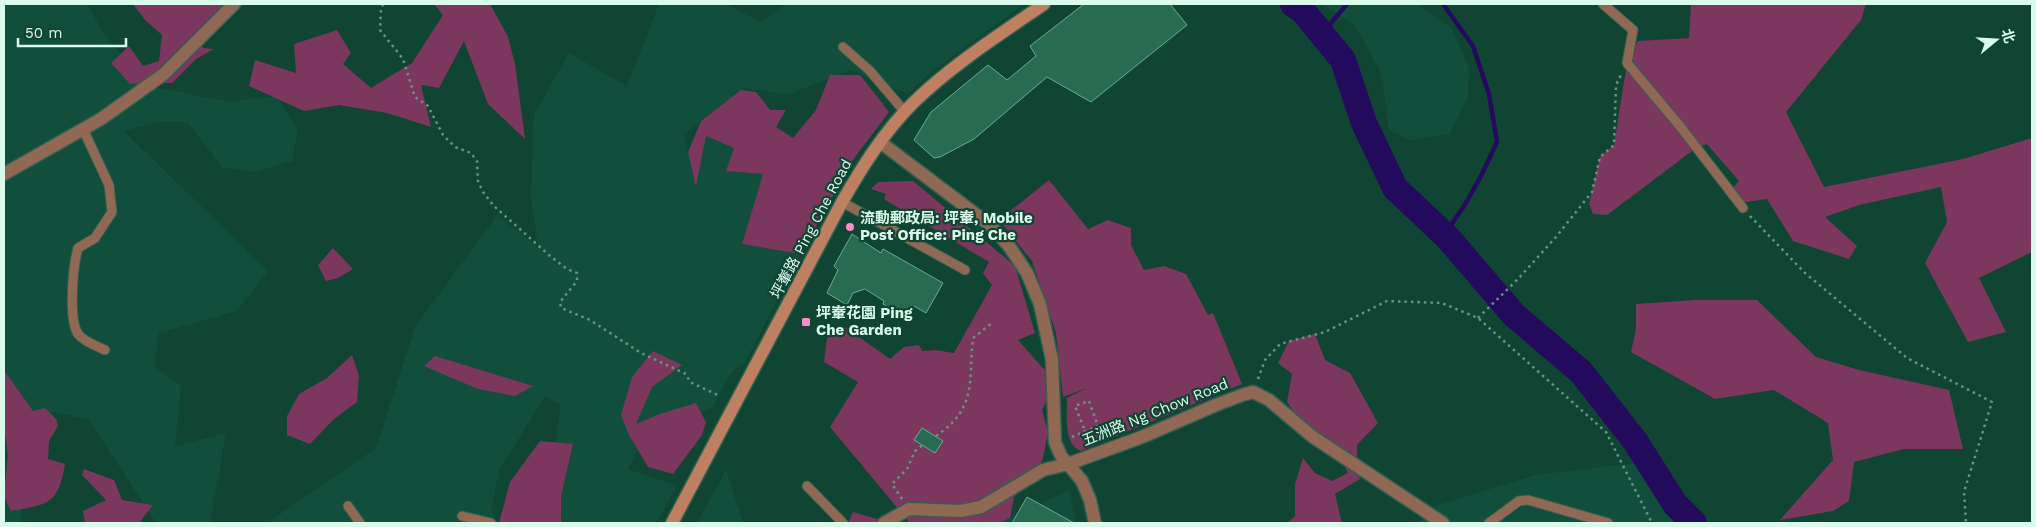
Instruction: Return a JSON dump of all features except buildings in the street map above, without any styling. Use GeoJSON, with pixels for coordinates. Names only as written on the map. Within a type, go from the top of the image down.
{"type":"FeatureCollection","features":[{"type":"Feature","properties":{"kind":"street"},"geometry":{"type":"LineString","coordinates":[[4,174],[101,119],[164,74],[234,4]]}},
{"type":"Feature","properties":{"kind":"street","name":"坪輋路 Ping Che Road"},"geometry":{"type":"LineString","coordinates":[[672,523],[842,202],[880,142],[904,112],[937,81],[977,50],[1044,4]]}},
{"type":"Feature","properties":{"kind":"street"},"geometry":{"type":"LineString","coordinates":[[880,142],[990,225],[1009,246],[1026,273],[1040,304],[1051,352],[1055,389],[1055,442],[1061,456],[1076,473],[1086,489],[1095,523]]}},
{"type":"Feature","properties":{"kind":"street","name":"五洲路 Ng Chow Road"},"geometry":{"type":"LineString","coordinates":[[884,523],[909,509],[961,511],[981,507],[1040,472],[1068,464],[1142,437],[1233,398],[1253,392],[1269,400],[1313,437],[1443,523]]}},
{"type":"Feature","properties":{"kind":"lane"},"geometry":{"type":"LineString","coordinates":[[1603,4],[1633,30],[1627,63],[1679,125],[1743,208]]}},
{"type":"Feature","properties":{"kind":"lane"},"geometry":{"type":"LineString","coordinates":[[843,47],[870,71],[904,112]]}},
{"type":"Feature","properties":{"kind":"lane"},"geometry":{"type":"LineString","coordinates":[[83,129],[109,185],[112,212],[95,238],[78,248],[75,259],[73,316],[78,334],[88,342],[105,350]]}},
{"type":"Feature","properties":{"kind":"lane"},"geometry":{"type":"LineString","coordinates":[[842,202],[965,270]]}},
{"type":"Feature","properties":{"kind":"lane"},"geometry":{"type":"LineString","coordinates":[[807,486],[843,523]]}},
{"type":"Feature","properties":{"kind":"lane"},"geometry":{"type":"LineString","coordinates":[[1489,523],[1519,501],[1528,500],[1608,523]]}},
{"type":"Feature","properties":{"kind":"lane"},"geometry":{"type":"LineString","coordinates":[[348,506],[360,523]]}},
{"type":"Feature","properties":{"kind":"lane"},"geometry":{"type":"LineString","coordinates":[[462,516],[492,523]]}},
{"type":"Feature","properties":{"kind":"path"},"geometry":{"type":"LineString","coordinates":[[383,4],[380,30],[403,60],[410,76],[415,97],[428,106],[443,135],[455,146],[471,153],[476,161],[478,181],[494,206],[550,256],[567,269],[577,273],[577,281],[560,302],[561,308],[590,320],[641,353],[686,374],[690,382],[720,396]]}},
{"type":"Feature","properties":{"kind":"path"},"geometry":{"type":"LineString","coordinates":[[1478,318],[1518,279],[1556,237],[1592,192],[1600,157],[1614,146],[1616,85],[1627,63]]}},
{"type":"Feature","properties":{"kind":"path"},"geometry":{"type":"LineString","coordinates":[[1743,208],[1805,273],[1907,358],[1992,402],[1964,492],[1966,523]]}},
{"type":"Feature","properties":{"kind":"path"},"geometry":{"type":"LineString","coordinates":[[1253,392],[1265,360],[1280,344],[1325,332],[1387,301],[1442,303],[1478,318],[1606,432],[1652,523]]}},
{"type":"Feature","properties":{"kind":"path"},"geometry":{"type":"LineString","coordinates":[[936,436],[954,423],[958,417],[971,384],[974,338],[992,324]]}},
{"type":"Feature","properties":{"kind":"path"},"geometry":{"type":"LineString","coordinates":[[1072,437],[1098,426],[1089,401],[1075,406],[1085,431]]}},
{"type":"Feature","properties":{"kind":"path"},"geometry":{"type":"LineString","coordinates":[[904,502],[892,484],[907,469],[915,451],[923,446]]}},
{"type":"Feature","properties":{"kind":"shaded area"},"geometry":{"type":"Polygon","coordinates":[[[4,4],[87,4],[103,32],[147,86],[230,102],[276,96],[298,131],[292,161],[256,172],[223,168],[187,122],[158,122],[124,131],[268,271],[237,311],[159,333],[154,366],[181,386],[175,446],[226,433],[210,523],[156,523],[89,420],[54,412],[19,430],[22,523],[4,523],[4,4]]]}},
{"type":"Feature","properties":{"kind":"shaded area"},"geometry":{"type":"Polygon","coordinates":[[[133,4],[244,4],[228,20],[199,28],[203,48],[214,49],[196,59],[172,83],[130,84],[111,63],[129,46],[143,66],[159,61],[162,35],[145,20],[133,4]]]}},
{"type":"Feature","properties":{"kind":"shaded area"},"geometry":{"type":"Polygon","coordinates":[[[434,4],[490,4],[508,37],[515,64],[525,139],[488,104],[464,41],[439,88],[421,85],[431,127],[387,113],[339,105],[304,111],[249,86],[255,60],[296,73],[294,44],[337,30],[351,53],[343,64],[371,88],[412,63],[443,15],[434,4]]]}},
{"type":"Feature","properties":{"kind":"shaded area"},"geometry":{"type":"Polygon","coordinates":[[[659,4],[725,4],[761,22],[786,4],[1024,4],[930,73],[908,94],[850,70],[787,95],[744,88],[684,134],[696,186],[706,135],[734,147],[727,171],[763,174],[742,244],[801,254],[745,362],[731,372],[713,407],[646,433],[628,469],[677,486],[656,523],[549,523],[549,492],[561,405],[545,396],[499,471],[491,511],[497,523],[267,523],[376,448],[416,325],[497,216],[538,247],[531,194],[534,115],[569,53],[627,86],[659,4]]]}},
{"type":"Feature","properties":{"kind":"shaded area"},"geometry":{"type":"Polygon","coordinates":[[[1322,4],[1418,4],[1452,29],[1469,68],[1468,96],[1449,134],[1410,140],[1389,130],[1382,74],[1355,26],[1322,4]]]}},
{"type":"Feature","properties":{"kind":"shaded area"},"geometry":{"type":"Polygon","coordinates":[[[1691,4],[1866,4],[1861,20],[1786,112],[1824,187],[1963,159],[2032,138],[2032,252],[1979,278],[2006,332],[1968,342],[1925,263],[1947,222],[1941,187],[1859,205],[1825,217],[1857,246],[1849,259],[1793,241],[1767,199],[1739,203],[1730,191],[1739,181],[1707,144],[1696,148],[1607,215],[1593,214],[1589,204],[1600,157],[1614,145],[1627,63],[1638,41],[1689,38],[1691,4]]]}},
{"type":"Feature","properties":{"kind":"shaded area"},"geometry":{"type":"Polygon","coordinates":[[[830,75],[860,75],[889,112],[852,161],[801,254],[742,244],[763,174],[726,171],[734,148],[706,136],[696,187],[688,152],[701,121],[741,90],[756,92],[770,110],[786,110],[776,127],[793,138],[816,110],[830,75]]]}},
{"type":"Feature","properties":{"kind":"shaded area"},"geometry":{"type":"Polygon","coordinates":[[[1049,180],[1088,229],[1108,220],[1131,228],[1131,245],[1144,270],[1164,266],[1186,274],[1208,315],[1213,313],[1242,384],[1081,451],[1075,447],[1071,442],[1067,428],[1067,398],[1087,388],[1063,397],[1056,333],[1032,261],[999,220],[1049,180]]]}},
{"type":"Feature","properties":{"kind":"shaded area"},"geometry":{"type":"Polygon","coordinates":[[[913,181],[1015,266],[1035,333],[1018,340],[1042,367],[1053,376],[1052,389],[1042,410],[1048,432],[1043,458],[1038,470],[1014,497],[1010,518],[999,523],[910,523],[830,427],[858,382],[824,362],[827,338],[845,327],[890,359],[904,347],[919,345],[922,351],[935,350],[954,353],[992,285],[983,273],[989,262],[884,199],[886,194],[871,189],[878,182],[913,181]]]}},
{"type":"Feature","properties":{"kind":"shaded area"},"geometry":{"type":"Polygon","coordinates":[[[333,248],[353,269],[338,278],[326,281],[318,265],[333,248]]]}},
{"type":"Feature","properties":{"kind":"shaded area"},"geometry":{"type":"Polygon","coordinates":[[[1695,300],[1757,300],[1816,357],[1859,370],[1949,390],[1963,449],[1904,449],[1854,462],[1849,501],[1833,511],[1780,520],[1833,460],[1828,423],[1774,390],[1715,399],[1631,352],[1636,329],[1636,304],[1695,300]]]}},
{"type":"Feature","properties":{"kind":"shaded area"},"geometry":{"type":"Polygon","coordinates":[[[1315,334],[1325,360],[1350,373],[1378,423],[1357,445],[1357,466],[1360,479],[1335,494],[1342,523],[1287,523],[1295,516],[1295,484],[1303,458],[1315,473],[1332,481],[1348,473],[1337,453],[1298,418],[1287,402],[1292,374],[1278,363],[1289,341],[1315,334]]]}},
{"type":"Feature","properties":{"kind":"shaded area"},"geometry":{"type":"Polygon","coordinates":[[[653,351],[682,365],[652,387],[636,424],[660,414],[696,403],[706,422],[702,435],[673,474],[648,467],[629,435],[621,415],[632,377],[653,351]]]}},
{"type":"Feature","properties":{"kind":"shaded area"},"geometry":{"type":"Polygon","coordinates":[[[352,355],[359,376],[357,402],[334,419],[310,444],[287,435],[287,416],[299,394],[327,378],[352,355]]]}},
{"type":"Feature","properties":{"kind":"shaded area"},"geometry":{"type":"Polygon","coordinates":[[[435,356],[533,386],[515,396],[478,389],[424,366],[435,356]]]}},
{"type":"Feature","properties":{"kind":"shaded area"},"geometry":{"type":"Polygon","coordinates":[[[6,373],[33,411],[45,408],[56,419],[58,426],[49,441],[48,459],[65,464],[59,488],[50,500],[43,504],[11,511],[4,496],[8,455],[4,426],[4,375],[6,373]]]}},
{"type":"Feature","properties":{"kind":"shaded area"},"geometry":{"type":"Polygon","coordinates":[[[540,441],[573,444],[561,496],[561,523],[499,523],[510,482],[540,441]]]}},
{"type":"Feature","properties":{"kind":"shaded area"},"geometry":{"type":"Polygon","coordinates":[[[1634,463],[1674,523],[1417,523],[1441,504],[1535,475],[1634,463]]]}},
{"type":"Feature","properties":{"kind":"shaded area"},"geometry":{"type":"Polygon","coordinates":[[[84,469],[114,480],[122,500],[153,505],[139,523],[85,523],[83,511],[106,500],[82,475],[84,469]]]}},
{"type":"Feature","properties":{"kind":"shaded area"},"geometry":{"type":"Polygon","coordinates":[[[726,470],[743,523],[697,523],[726,470]]]}},
{"type":"Feature","properties":{"kind":"shaded area"},"geometry":{"type":"Polygon","coordinates":[[[1070,490],[1075,523],[999,523],[1010,518],[1070,490]]]}},
{"type":"Feature","properties":{"kind":"shaded area"},"geometry":{"type":"Polygon","coordinates":[[[853,512],[884,521],[885,523],[848,523],[853,512]]]}},
{"type":"Feature","properties":{"kind":"waterway"},"geometry":{"type":"LineString","coordinates":[[1293,4],[1303,11],[1343,60],[1364,123],[1395,188],[1448,238],[1514,315],[1581,372],[1635,441],[1675,504],[1694,523]]}},
{"type":"Feature","properties":{"kind":"waterway"},"geometry":{"type":"LineString","coordinates":[[1322,34],[1347,4]]}},
{"type":"Feature","properties":{"kind":"waterway"},"geometry":{"type":"LineString","coordinates":[[1443,4],[1473,46],[1489,94],[1497,142],[1466,203],[1444,235]]}},
{"type":"Feature","properties":{"kind":"place","name":"流動郵政局: 坪輋, Mobile Post Office: Ping Che"},"geometry":{"type":"Point","coordinates":[850,227]}},
{"type":"Feature","properties":{"kind":"place","name":"坪輋花園 Ping Che Garden"},"geometry":{"type":"Point","coordinates":[806,322]}}]}
